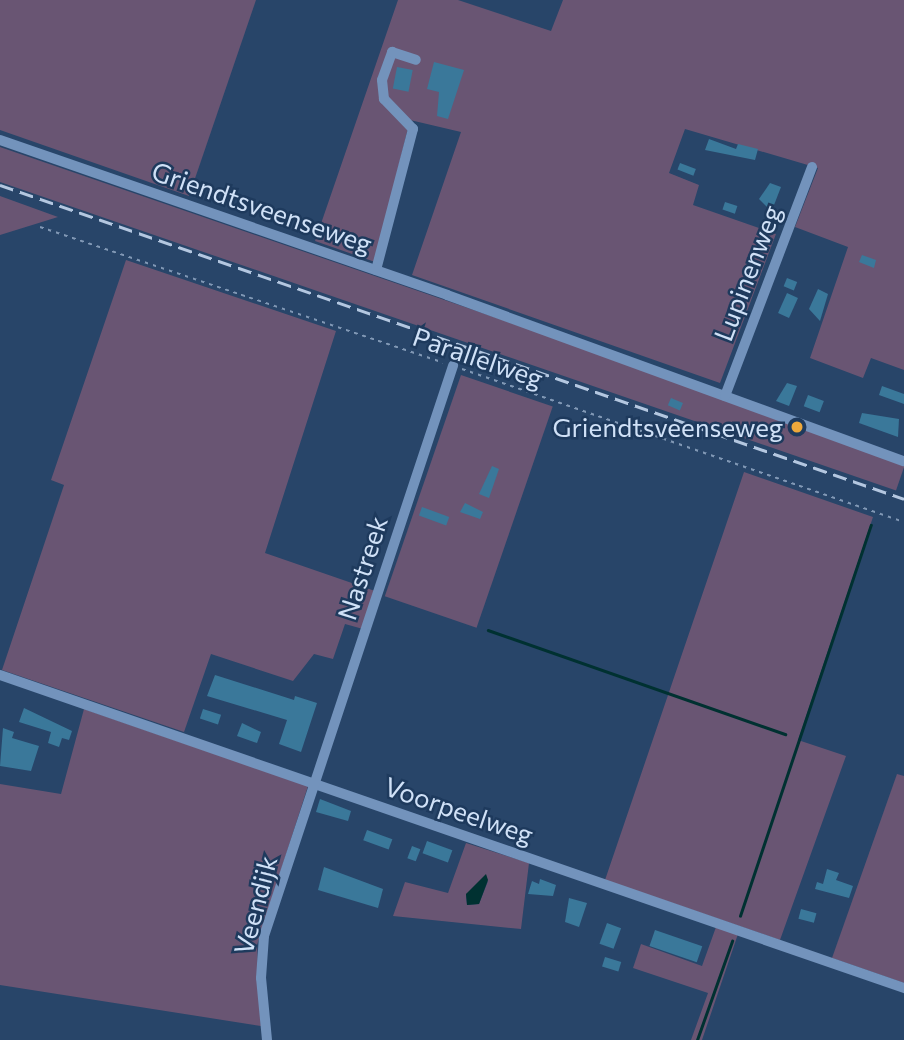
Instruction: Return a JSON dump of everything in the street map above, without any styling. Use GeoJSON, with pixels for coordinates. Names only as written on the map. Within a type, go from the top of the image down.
{"type":"FeatureCollection","features":[{"type":"Feature","properties":{"kind":"street"},"geometry":{"type":"LineString","coordinates":[[376,270],[413,129],[384,99],[382,80],[392,52],[416,60]]}},
{"type":"Feature","properties":{"kind":"street","name":"Griendtsveenseweg"},"geometry":{"type":"LineString","coordinates":[[0,140],[376,270],[904,461]]}},
{"type":"Feature","properties":{"kind":"street","name":"Lupinenweg"},"geometry":{"type":"LineString","coordinates":[[725,396],[812,167]]}},
{"type":"Feature","properties":{"kind":"street","name":"Nastreek"},"geometry":{"type":"LineString","coordinates":[[315,785],[453,366]]}},
{"type":"Feature","properties":{"kind":"street","name":"Voorpeelweg"},"geometry":{"type":"LineString","coordinates":[[0,675],[904,988]]}},
{"type":"Feature","properties":{"kind":"street","name":"Veendijk"},"geometry":{"type":"LineString","coordinates":[[267,1040],[261,978],[264,936],[315,785]]}},
{"type":"Feature","properties":{"kind":"path","name":"Parallelweg"},"geometry":{"type":"LineString","coordinates":[[40,227],[904,522]]}},
{"type":"Feature","properties":{"kind":"shaded area"},"geometry":{"type":"Polygon","coordinates":[[[0,0],[256,0],[189,196],[0,130],[0,0]]]}},
{"type":"Feature","properties":{"kind":"shaded area"},"geometry":{"type":"Polygon","coordinates":[[[398,0],[458,0],[551,31],[563,0],[904,0],[904,370],[871,358],[863,378],[810,358],[848,247],[795,227],[818,168],[685,129],[669,173],[699,185],[693,205],[776,234],[720,383],[412,275],[461,132],[410,120],[375,262],[315,241],[398,0]]]}},
{"type":"Feature","properties":{"kind":"shaded area"},"geometry":{"type":"Polygon","coordinates":[[[0,147],[904,458],[904,467],[896,490],[0,182],[0,147]]]}},
{"type":"Feature","properties":{"kind":"shaded area"},"geometry":{"type":"Polygon","coordinates":[[[0,196],[58,217],[0,235],[0,196]]]}},
{"type":"Feature","properties":{"kind":"shaded area"},"geometry":{"type":"Polygon","coordinates":[[[126,260],[336,331],[265,553],[375,591],[363,629],[345,624],[333,659],[314,654],[293,681],[211,654],[184,732],[2,670],[64,485],[51,480],[126,260]]]}},
{"type":"Feature","properties":{"kind":"shaded area"},"geometry":{"type":"Polygon","coordinates":[[[461,375],[553,407],[477,628],[385,596],[461,375]]]}},
{"type":"Feature","properties":{"kind":"shaded area"},"geometry":{"type":"Polygon","coordinates":[[[744,472],[873,517],[798,740],[846,756],[780,940],[605,880],[744,472]]]}},
{"type":"Feature","properties":{"kind":"shaded area"},"geometry":{"type":"Polygon","coordinates":[[[84,709],[308,786],[257,945],[261,1026],[0,985],[0,784],[61,794],[84,709]]]}},
{"type":"Feature","properties":{"kind":"shaded area"},"geometry":{"type":"Polygon","coordinates":[[[897,774],[904,776],[904,983],[832,958],[897,774]]]}},
{"type":"Feature","properties":{"kind":"shaded area"},"geometry":{"type":"Polygon","coordinates":[[[466,843],[529,863],[521,929],[393,916],[405,882],[448,893],[466,843]],[[488,881],[466,894],[467,905],[479,904],[488,881]]]}},
{"type":"Feature","properties":{"kind":"shaded area"},"geometry":{"type":"Polygon","coordinates":[[[486,874],[488,880],[479,904],[467,905],[466,894],[486,874]]]}},
{"type":"Feature","properties":{"kind":"shaded area"},"geometry":{"type":"Polygon","coordinates":[[[716,927],[738,934],[702,1040],[691,1040],[708,993],[633,968],[641,944],[702,966],[716,927]]]}},
{"type":"Feature","properties":{"kind":"building"},"geometry":{"type":"Polygon","coordinates":[[[434,62],[464,70],[448,119],[437,116],[439,92],[427,89],[434,62]]]}},
{"type":"Feature","properties":{"kind":"building"},"geometry":{"type":"Polygon","coordinates":[[[397,67],[413,70],[409,92],[393,89],[397,67]]]}},
{"type":"Feature","properties":{"kind":"building"},"geometry":{"type":"Polygon","coordinates":[[[709,139],[736,149],[738,144],[758,149],[755,160],[705,150],[709,139]]]}},
{"type":"Feature","properties":{"kind":"building"},"geometry":{"type":"Polygon","coordinates":[[[680,163],[696,169],[693,176],[677,170],[680,163]]]}},
{"type":"Feature","properties":{"kind":"building"},"geometry":{"type":"Polygon","coordinates":[[[770,183],[781,187],[774,205],[768,208],[759,199],[770,183]]]}},
{"type":"Feature","properties":{"kind":"building"},"geometry":{"type":"Polygon","coordinates":[[[725,202],[737,206],[735,214],[723,210],[725,202]]]}},
{"type":"Feature","properties":{"kind":"building"},"geometry":{"type":"Polygon","coordinates":[[[862,255],[876,260],[874,268],[859,262],[862,255]]]}},
{"type":"Feature","properties":{"kind":"building"},"geometry":{"type":"Polygon","coordinates":[[[787,278],[797,282],[794,290],[784,286],[787,278]]]}},
{"type":"Feature","properties":{"kind":"building"},"geometry":{"type":"Polygon","coordinates":[[[818,289],[828,294],[820,321],[809,309],[818,289]]]}},
{"type":"Feature","properties":{"kind":"building"},"geometry":{"type":"Polygon","coordinates":[[[787,293],[798,298],[789,318],[778,313],[787,293]]]}},
{"type":"Feature","properties":{"kind":"building"},"geometry":{"type":"Polygon","coordinates":[[[787,383],[797,386],[789,406],[776,401],[787,383]]]}},
{"type":"Feature","properties":{"kind":"building"},"geometry":{"type":"Polygon","coordinates":[[[882,386],[904,394],[904,404],[879,395],[882,386]]]}},
{"type":"Feature","properties":{"kind":"building"},"geometry":{"type":"Polygon","coordinates":[[[808,395],[824,401],[820,412],[804,406],[808,395]]]}},
{"type":"Feature","properties":{"kind":"building"},"geometry":{"type":"Polygon","coordinates":[[[671,398],[683,403],[680,410],[668,405],[671,398]]]}},
{"type":"Feature","properties":{"kind":"building"},"geometry":{"type":"Polygon","coordinates":[[[862,413],[899,419],[898,437],[859,423],[862,413]]]}},
{"type":"Feature","properties":{"kind":"building"},"geometry":{"type":"Polygon","coordinates":[[[492,466],[499,469],[489,498],[479,494],[492,466]]]}},
{"type":"Feature","properties":{"kind":"building"},"geometry":{"type":"Polygon","coordinates":[[[465,503],[483,512],[480,519],[460,512],[465,503]]]}},
{"type":"Feature","properties":{"kind":"building"},"geometry":{"type":"Polygon","coordinates":[[[422,507],[449,517],[446,525],[419,515],[422,507]]]}},
{"type":"Feature","properties":{"kind":"building"},"geometry":{"type":"Polygon","coordinates":[[[215,675],[294,700],[295,696],[317,703],[301,752],[279,744],[287,720],[207,696],[215,675]]]}},
{"type":"Feature","properties":{"kind":"building"},"geometry":{"type":"Polygon","coordinates":[[[24,708],[72,731],[69,740],[62,738],[59,747],[48,743],[51,732],[19,722],[24,708]]]}},
{"type":"Feature","properties":{"kind":"building"},"geometry":{"type":"Polygon","coordinates":[[[203,709],[221,715],[218,724],[200,719],[203,709]]]}},
{"type":"Feature","properties":{"kind":"building"},"geometry":{"type":"Polygon","coordinates":[[[242,723],[261,732],[257,743],[237,736],[242,723]]]}},
{"type":"Feature","properties":{"kind":"building"},"geometry":{"type":"Polygon","coordinates":[[[3,728],[14,732],[12,738],[39,746],[31,771],[0,766],[3,728]]]}},
{"type":"Feature","properties":{"kind":"building"},"geometry":{"type":"Polygon","coordinates":[[[320,799],[351,811],[348,821],[316,812],[320,799]]]}},
{"type":"Feature","properties":{"kind":"building"},"geometry":{"type":"Polygon","coordinates":[[[367,830],[392,839],[389,850],[363,840],[367,830]]]}},
{"type":"Feature","properties":{"kind":"building"},"geometry":{"type":"Polygon","coordinates":[[[427,841],[452,850],[448,862],[423,853],[427,841]]]}},
{"type":"Feature","properties":{"kind":"building"},"geometry":{"type":"Polygon","coordinates":[[[412,846],[420,849],[416,861],[407,858],[412,846]]]}},
{"type":"Feature","properties":{"kind":"building"},"geometry":{"type":"Polygon","coordinates":[[[324,867],[383,889],[378,908],[318,890],[324,867]]]}},
{"type":"Feature","properties":{"kind":"building"},"geometry":{"type":"Polygon","coordinates":[[[827,869],[839,873],[836,880],[853,886],[849,898],[815,889],[817,882],[823,884],[827,869]]]}},
{"type":"Feature","properties":{"kind":"building"},"geometry":{"type":"Polygon","coordinates":[[[540,879],[556,885],[553,896],[528,894],[532,881],[539,884],[540,879]]]}},
{"type":"Feature","properties":{"kind":"building"},"geometry":{"type":"Polygon","coordinates":[[[569,898],[587,903],[579,927],[565,922],[569,898]]]}},
{"type":"Feature","properties":{"kind":"building"},"geometry":{"type":"Polygon","coordinates":[[[801,909],[816,913],[814,923],[798,919],[801,909]]]}},
{"type":"Feature","properties":{"kind":"building"},"geometry":{"type":"Polygon","coordinates":[[[607,923],[621,928],[614,949],[599,944],[607,923]]]}},
{"type":"Feature","properties":{"kind":"building"},"geometry":{"type":"Polygon","coordinates":[[[655,930],[702,946],[697,962],[649,946],[655,930]]]}},
{"type":"Feature","properties":{"kind":"building"},"geometry":{"type":"Polygon","coordinates":[[[605,957],[621,962],[618,972],[602,967],[605,957]]]}},
{"type":"Feature","properties":{"kind":"waterway"},"geometry":{"type":"LineString","coordinates":[[740,916],[871,525]]}},
{"type":"Feature","properties":{"kind":"waterway"},"geometry":{"type":"LineString","coordinates":[[488,630],[785,734]]}},
{"type":"Feature","properties":{"kind":"waterway"},"geometry":{"type":"LineString","coordinates":[[697,1040],[732,941]]}},
{"type":"Feature","properties":{"kind":"railway"},"geometry":{"type":"LineString","coordinates":[[0,185],[904,499]]}},
{"type":"Feature","properties":{"kind":"place","name":"Griendtsveenseweg"},"geometry":{"type":"Point","coordinates":[797,427]}}]}
